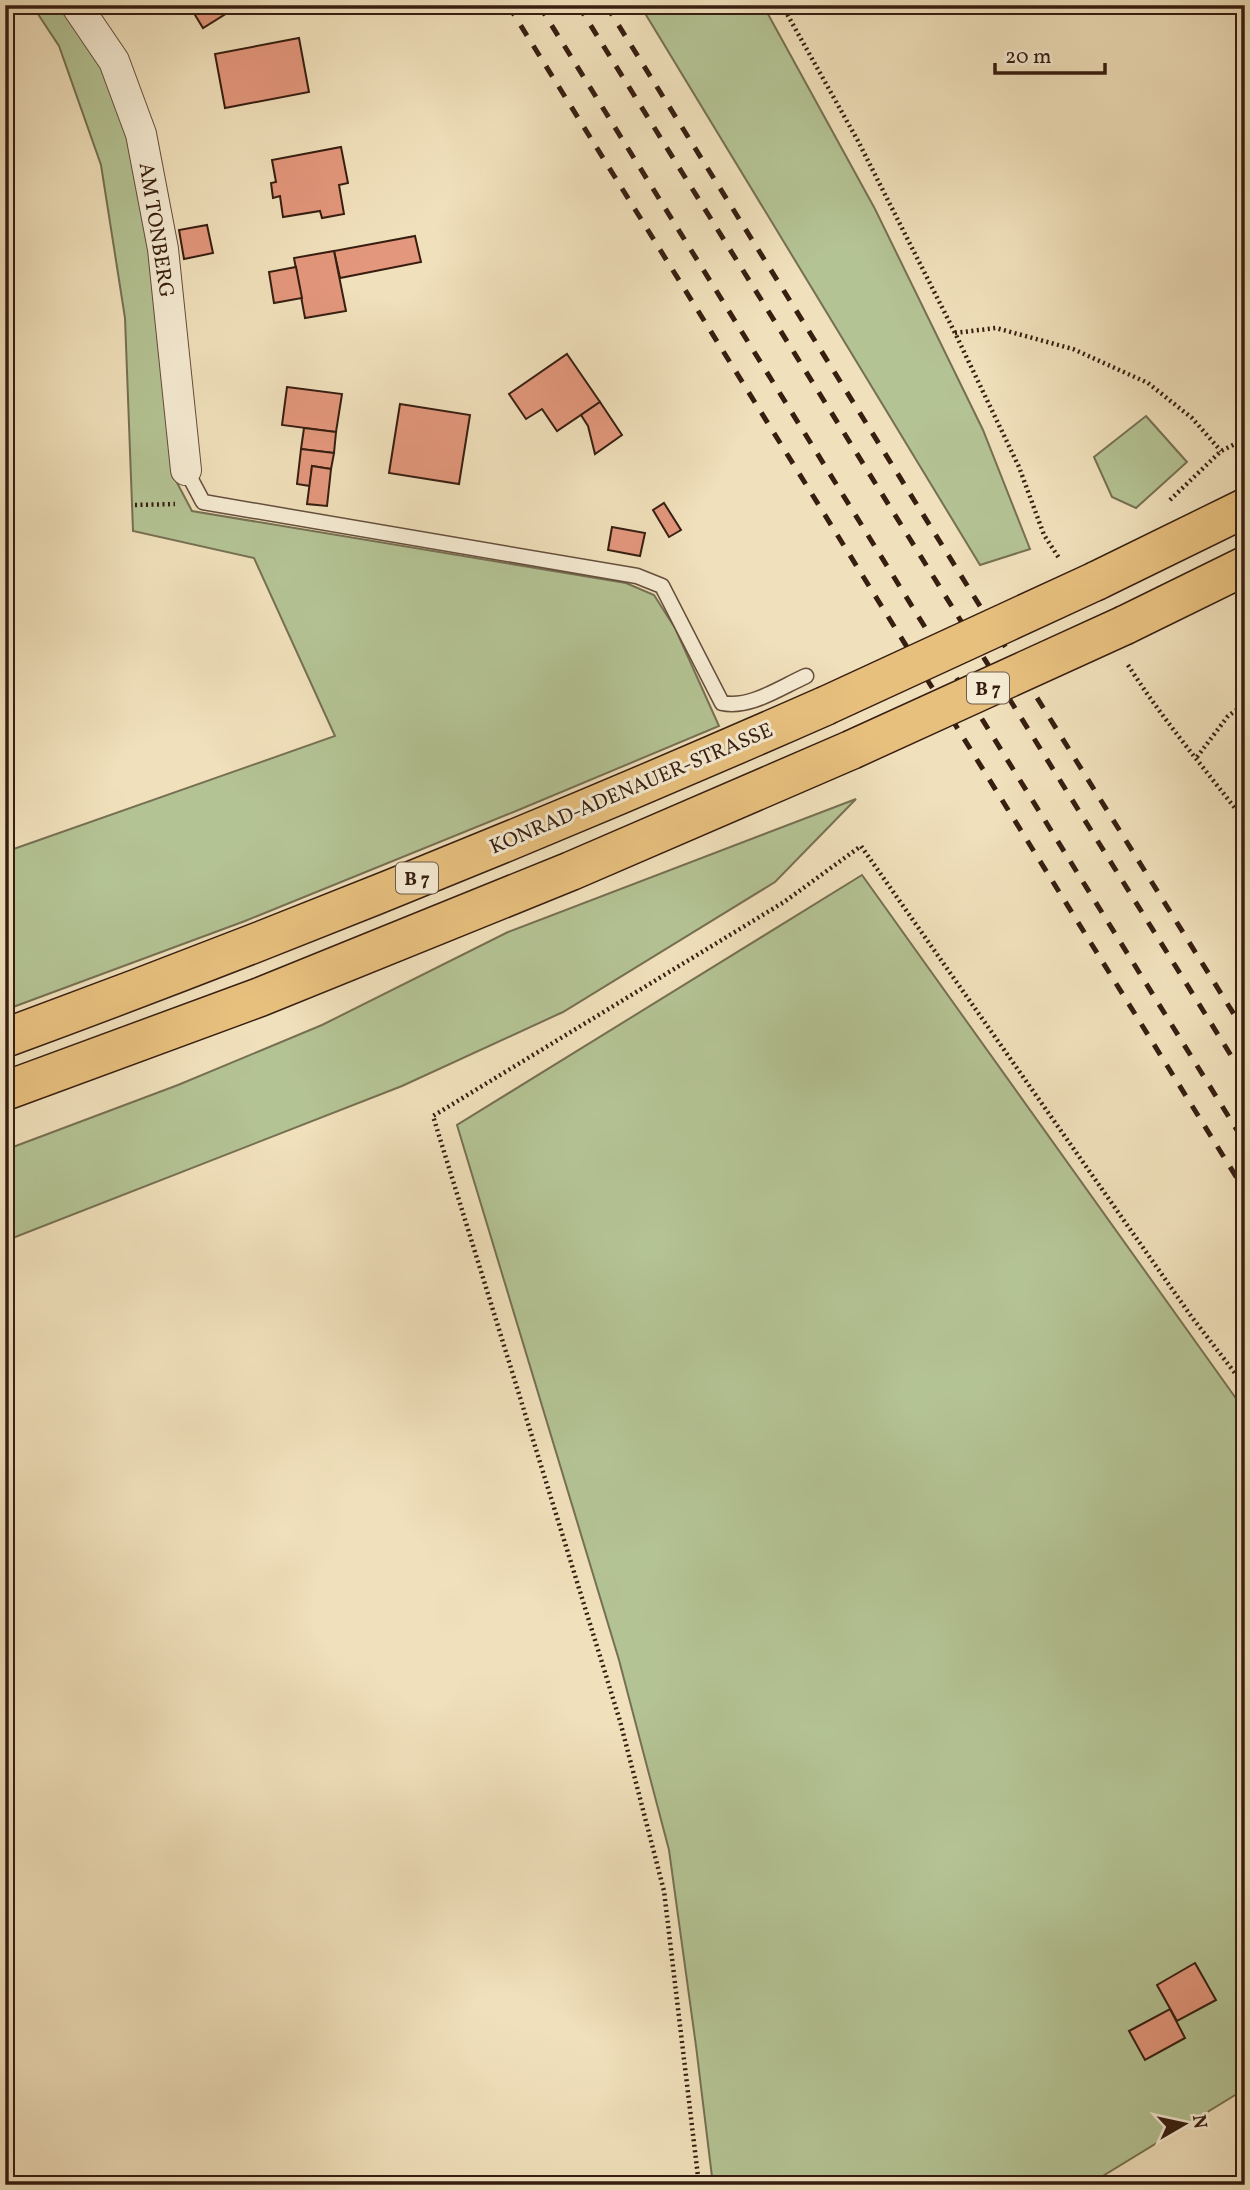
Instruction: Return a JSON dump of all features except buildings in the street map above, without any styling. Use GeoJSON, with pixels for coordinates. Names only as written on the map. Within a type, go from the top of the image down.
{"type":"FeatureCollection","features":[{"type":"Feature","properties":{"kind":"highway","name":"KONRAD-ADENAUER-STRASSE"},"geometry":{"type":"LineString","coordinates":[[5,1038],[305,924],[679,770],[815,691],[1096,581],[1245,508]]}},
{"type":"Feature","properties":{"kind":"highway","name":"B 7"},"geometry":{"type":"LineString","coordinates":[[5,1091],[260,997],[558,876],[851,750],[1125,625],[1245,566]]}},
{"type":"Feature","properties":{"kind":"street","name":"AM TONBERG"},"geometry":{"type":"LineString","coordinates":[[76,5],[114,61],[141,134],[163,249],[192,481]]}},
{"type":"Feature","properties":{"kind":"lane"},"geometry":{"type":"LineString","coordinates":[[192,481],[203,502],[637,576],[662,586],[722,703],[733,705],[815,691]]}},
{"type":"Feature","properties":{"kind":"path"},"geometry":{"type":"LineString","coordinates":[[782,5],[858,141],[956,333],[996,328],[1073,349],[1149,383],[1192,418],[1221,451],[1245,439]]}},
{"type":"Feature","properties":{"kind":"path"},"geometry":{"type":"LineString","coordinates":[[135,505],[179,503],[192,481]]}},
{"type":"Feature","properties":{"kind":"path"},"geometry":{"type":"LineString","coordinates":[[1196,757],[1228,716],[1245,704]]}},
{"type":"Feature","properties":{"kind":"path"},"geometry":{"type":"LineString","coordinates":[[699,2185],[664,1891],[620,1721],[432,1116],[784,902],[862,846],[1191,1316],[1245,1386]]}},
{"type":"Feature","properties":{"kind":"green space"},"geometry":{"type":"Polygon","coordinates":[[[32,5],[60,5],[103,70],[130,142],[153,258],[175,479],[192,511],[626,583],[654,595],[675,628],[719,726],[245,921],[5,1010],[5,852],[335,736],[254,558],[133,531],[125,318],[101,165],[59,46],[32,5]]]}},
{"type":"Feature","properties":{"kind":"green space"},"geometry":{"type":"Polygon","coordinates":[[[640,5],[763,5],[875,209],[983,430],[1030,549],[980,565],[640,5]]]}},
{"type":"Feature","properties":{"kind":"green space"},"geometry":{"type":"Polygon","coordinates":[[[1146,416],[1187,462],[1136,508],[1112,497],[1094,457],[1146,416]]]}},
{"type":"Feature","properties":{"kind":"green space"},"geometry":{"type":"Polygon","coordinates":[[[856,799],[775,882],[563,1012],[402,1086],[5,1241],[5,1150],[178,1085],[322,1025],[508,932],[856,799]]]}},
{"type":"Feature","properties":{"kind":"green space"},"geometry":{"type":"Polygon","coordinates":[[[862,875],[1245,1411],[1245,2089],[1088,2185],[713,2185],[669,1850],[619,1660],[457,1125],[862,875]]]}},
{"type":"Feature","properties":{"kind":"railway"},"geometry":{"type":"LineString","coordinates":[[508,5],[1245,1191]]}},
{"type":"Feature","properties":{"kind":"railway"},"geometry":{"type":"LineString","coordinates":[[539,5],[1245,1143]]}},
{"type":"Feature","properties":{"kind":"railway"},"geometry":{"type":"LineString","coordinates":[[578,5],[1245,1078]]}},
{"type":"Feature","properties":{"kind":"railway"},"geometry":{"type":"LineString","coordinates":[[606,5],[1245,1032]]}}]}
